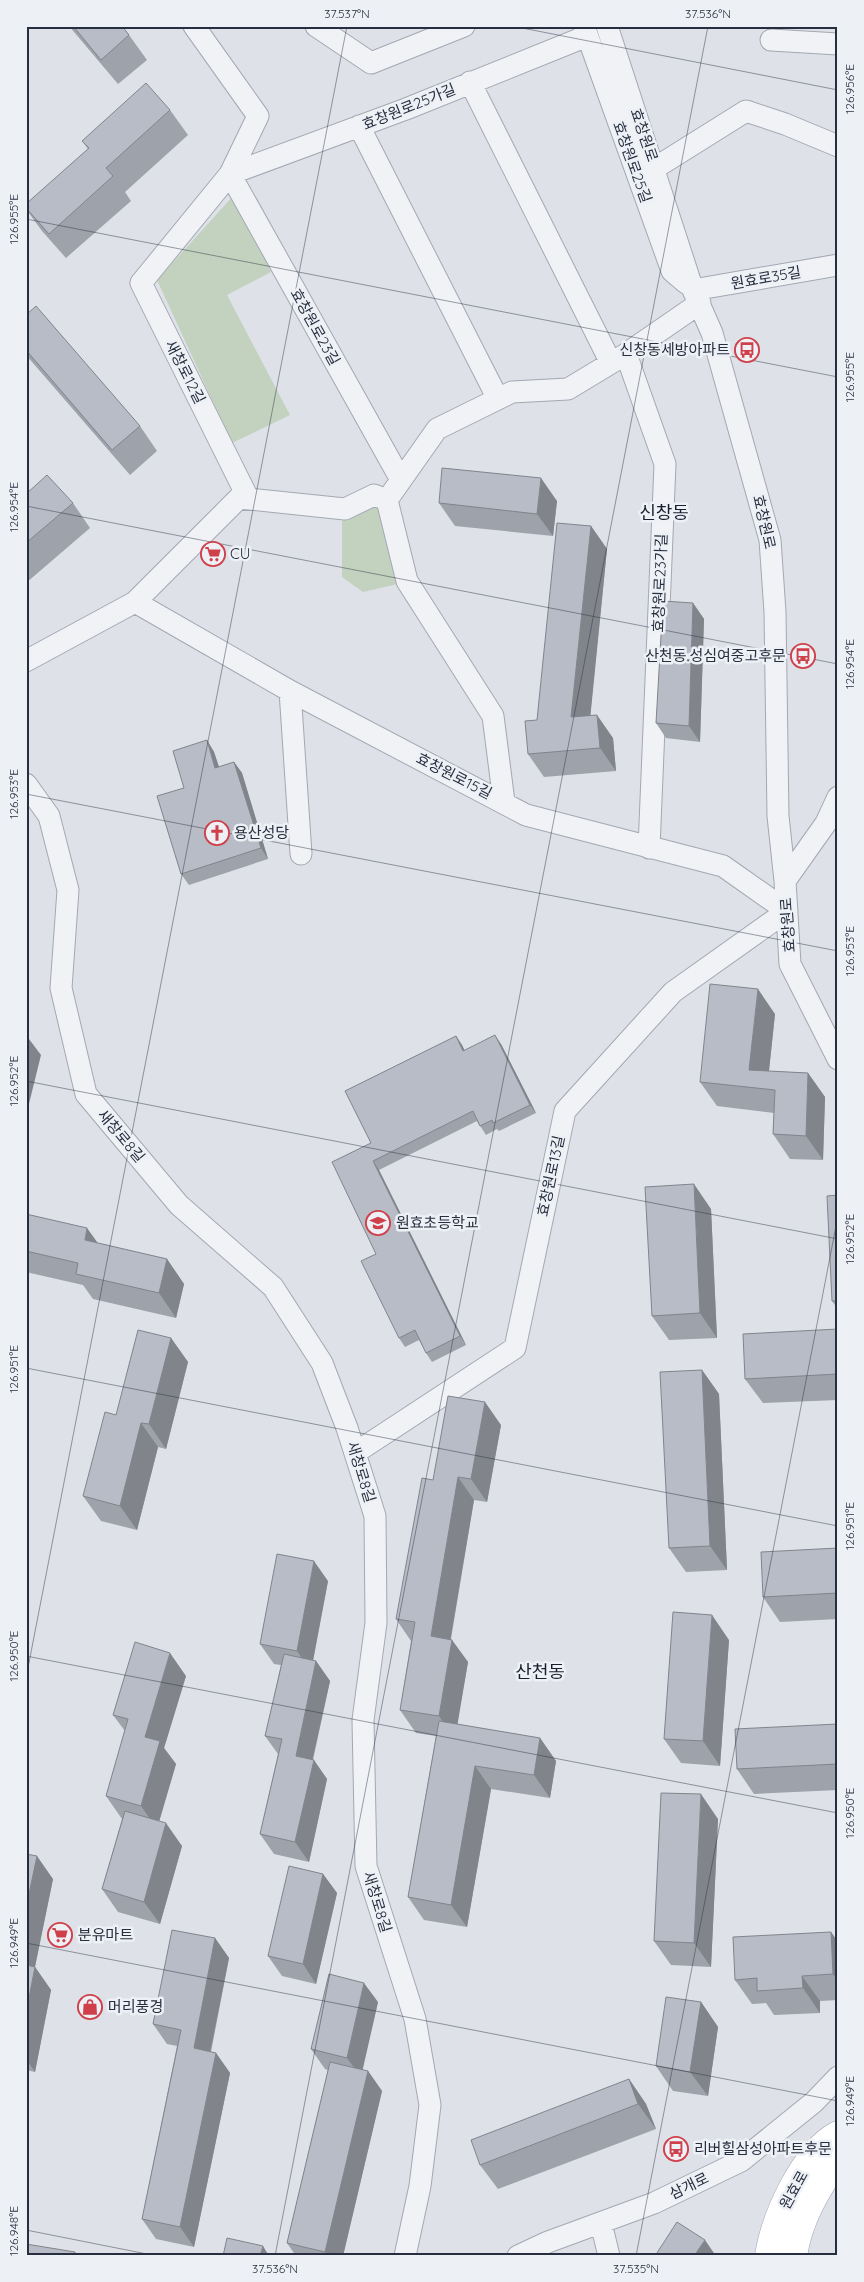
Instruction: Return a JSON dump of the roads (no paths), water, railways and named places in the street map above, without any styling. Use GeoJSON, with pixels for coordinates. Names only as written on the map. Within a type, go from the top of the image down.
{"type":"FeatureCollection","features":[{"type":"Feature","properties":{"kind":"main road","name":"원효로"},"geometry":{"type":"LineString","coordinates":[[786,2255],[783,2208],[797,2183],[825,2142],[838,2135]]}},
{"type":"Feature","properties":{"kind":"main road","name":"원효로"},"geometry":{"type":"LineString","coordinates":[[786,2255],[809,2204],[838,2157]]}},
{"type":"Feature","properties":{"kind":"street","name":"새창로12길"},"geometry":{"type":"LineString","coordinates":[[194,26],[258,116],[230,174],[141,283],[245,492],[239,498]]}},
{"type":"Feature","properties":{"kind":"street"},"geometry":{"type":"LineString","coordinates":[[316,26],[371,63],[464,26]]}},
{"type":"Feature","properties":{"kind":"street","name":"효창원로"},"geometry":{"type":"LineString","coordinates":[[607,26],[697,297],[712,333],[770,540],[775,612],[778,816],[785,881],[790,964],[838,1059]]}},
{"type":"Feature","properties":{"kind":"street","name":"효창원로25가길"},"geometry":{"type":"LineString","coordinates":[[230,174],[470,82],[586,31]]}},
{"type":"Feature","properties":{"kind":"street","name":"효창원로25길"},"geometry":{"type":"LineString","coordinates":[[586,31],[672,271],[697,297]]}},
{"type":"Feature","properties":{"kind":"street"},"geometry":{"type":"LineString","coordinates":[[771,40],[838,44]]}},
{"type":"Feature","properties":{"kind":"street"},"geometry":{"type":"LineString","coordinates":[[470,82],[619,359]]}},
{"type":"Feature","properties":{"kind":"street"},"geometry":{"type":"LineString","coordinates":[[655,168],[746,111],[785,124],[838,146]]}},
{"type":"Feature","properties":{"kind":"street"},"geometry":{"type":"LineString","coordinates":[[359,126],[498,399]]}},
{"type":"Feature","properties":{"kind":"street","name":"효창원로23길"},"geometry":{"type":"LineString","coordinates":[[230,174],[401,480]]}},
{"type":"Feature","properties":{"kind":"street","name":"원효로35길"},"geometry":{"type":"LineString","coordinates":[[697,297],[838,266]]}},
{"type":"Feature","properties":{"kind":"street"},"geometry":{"type":"LineString","coordinates":[[504,802],[493,716],[407,581],[387,500],[437,429],[512,392],[568,389],[619,359],[697,297]]}},
{"type":"Feature","properties":{"kind":"street","name":"효창원로23가길"},"geometry":{"type":"LineString","coordinates":[[619,359],[665,464],[649,848]]}},
{"type":"Feature","properties":{"kind":"street"},"geometry":{"type":"LineString","coordinates":[[26,661],[136,602],[239,498],[346,509],[374,495],[387,500]]}},
{"type":"Feature","properties":{"kind":"street","name":"효창원로15길"},"geometry":{"type":"LineString","coordinates":[[136,602],[290,691],[526,815],[723,866],[787,910]]}},
{"type":"Feature","properties":{"kind":"street"},"geometry":{"type":"LineString","coordinates":[[290,691],[301,854]]}},
{"type":"Feature","properties":{"kind":"street","name":"새창로8길"},"geometry":{"type":"LineString","coordinates":[[26,784],[50,816],[68,890],[61,988],[86,1094],[178,1205],[273,1287],[322,1363],[355,1453],[375,1516],[376,1623],[363,1720],[366,1866],[415,2018],[430,2104],[420,2186],[405,2256]]}},
{"type":"Feature","properties":{"kind":"street"},"geometry":{"type":"LineString","coordinates":[[785,881],[826,823],[838,797]]}},
{"type":"Feature","properties":{"kind":"street","name":"효창원로13길"},"geometry":{"type":"LineString","coordinates":[[355,1453],[516,1348],[565,1111],[673,992],[787,910]]}},
{"type":"Feature","properties":{"kind":"street","name":"삼개로"},"geometry":{"type":"LineString","coordinates":[[518,2256],[654,2204],[741,2161],[814,2102],[838,2077]]}},
{"type":"Feature","properties":{"kind":"street"},"geometry":{"type":"LineString","coordinates":[[601,2223],[609,2256]]}},
{"type":"Feature","properties":{"kind":"place","name":"신창동세방아파트"},"geometry":{"type":"Point","coordinates":[747,350]}},
{"type":"Feature","properties":{"kind":"place","name":"CU"},"geometry":{"type":"Point","coordinates":[213,554]}},
{"type":"Feature","properties":{"kind":"place","name":"산천동.성심여중고후문"},"geometry":{"type":"Point","coordinates":[803,656]}},
{"type":"Feature","properties":{"kind":"place","name":"용산성당"},"geometry":{"type":"Point","coordinates":[217,833]}},
{"type":"Feature","properties":{"kind":"place","name":"원효초등학교"},"geometry":{"type":"Point","coordinates":[378,1223]}},
{"type":"Feature","properties":{"kind":"place","name":"분유마트"},"geometry":{"type":"Point","coordinates":[60,1935]}},
{"type":"Feature","properties":{"kind":"place","name":"머리풍경"},"geometry":{"type":"Point","coordinates":[90,2007]}},
{"type":"Feature","properties":{"kind":"place","name":"리버힐삼성아파트후문"},"geometry":{"type":"Point","coordinates":[676,2149]}},
{"type":"Feature","properties":{"kind":"district","name":"신창동"},"geometry":{"type":"Point","coordinates":[664,513]}},
{"type":"Feature","properties":{"kind":"district","name":"산천동"},"geometry":{"type":"Point","coordinates":[540,1672]}}]}
